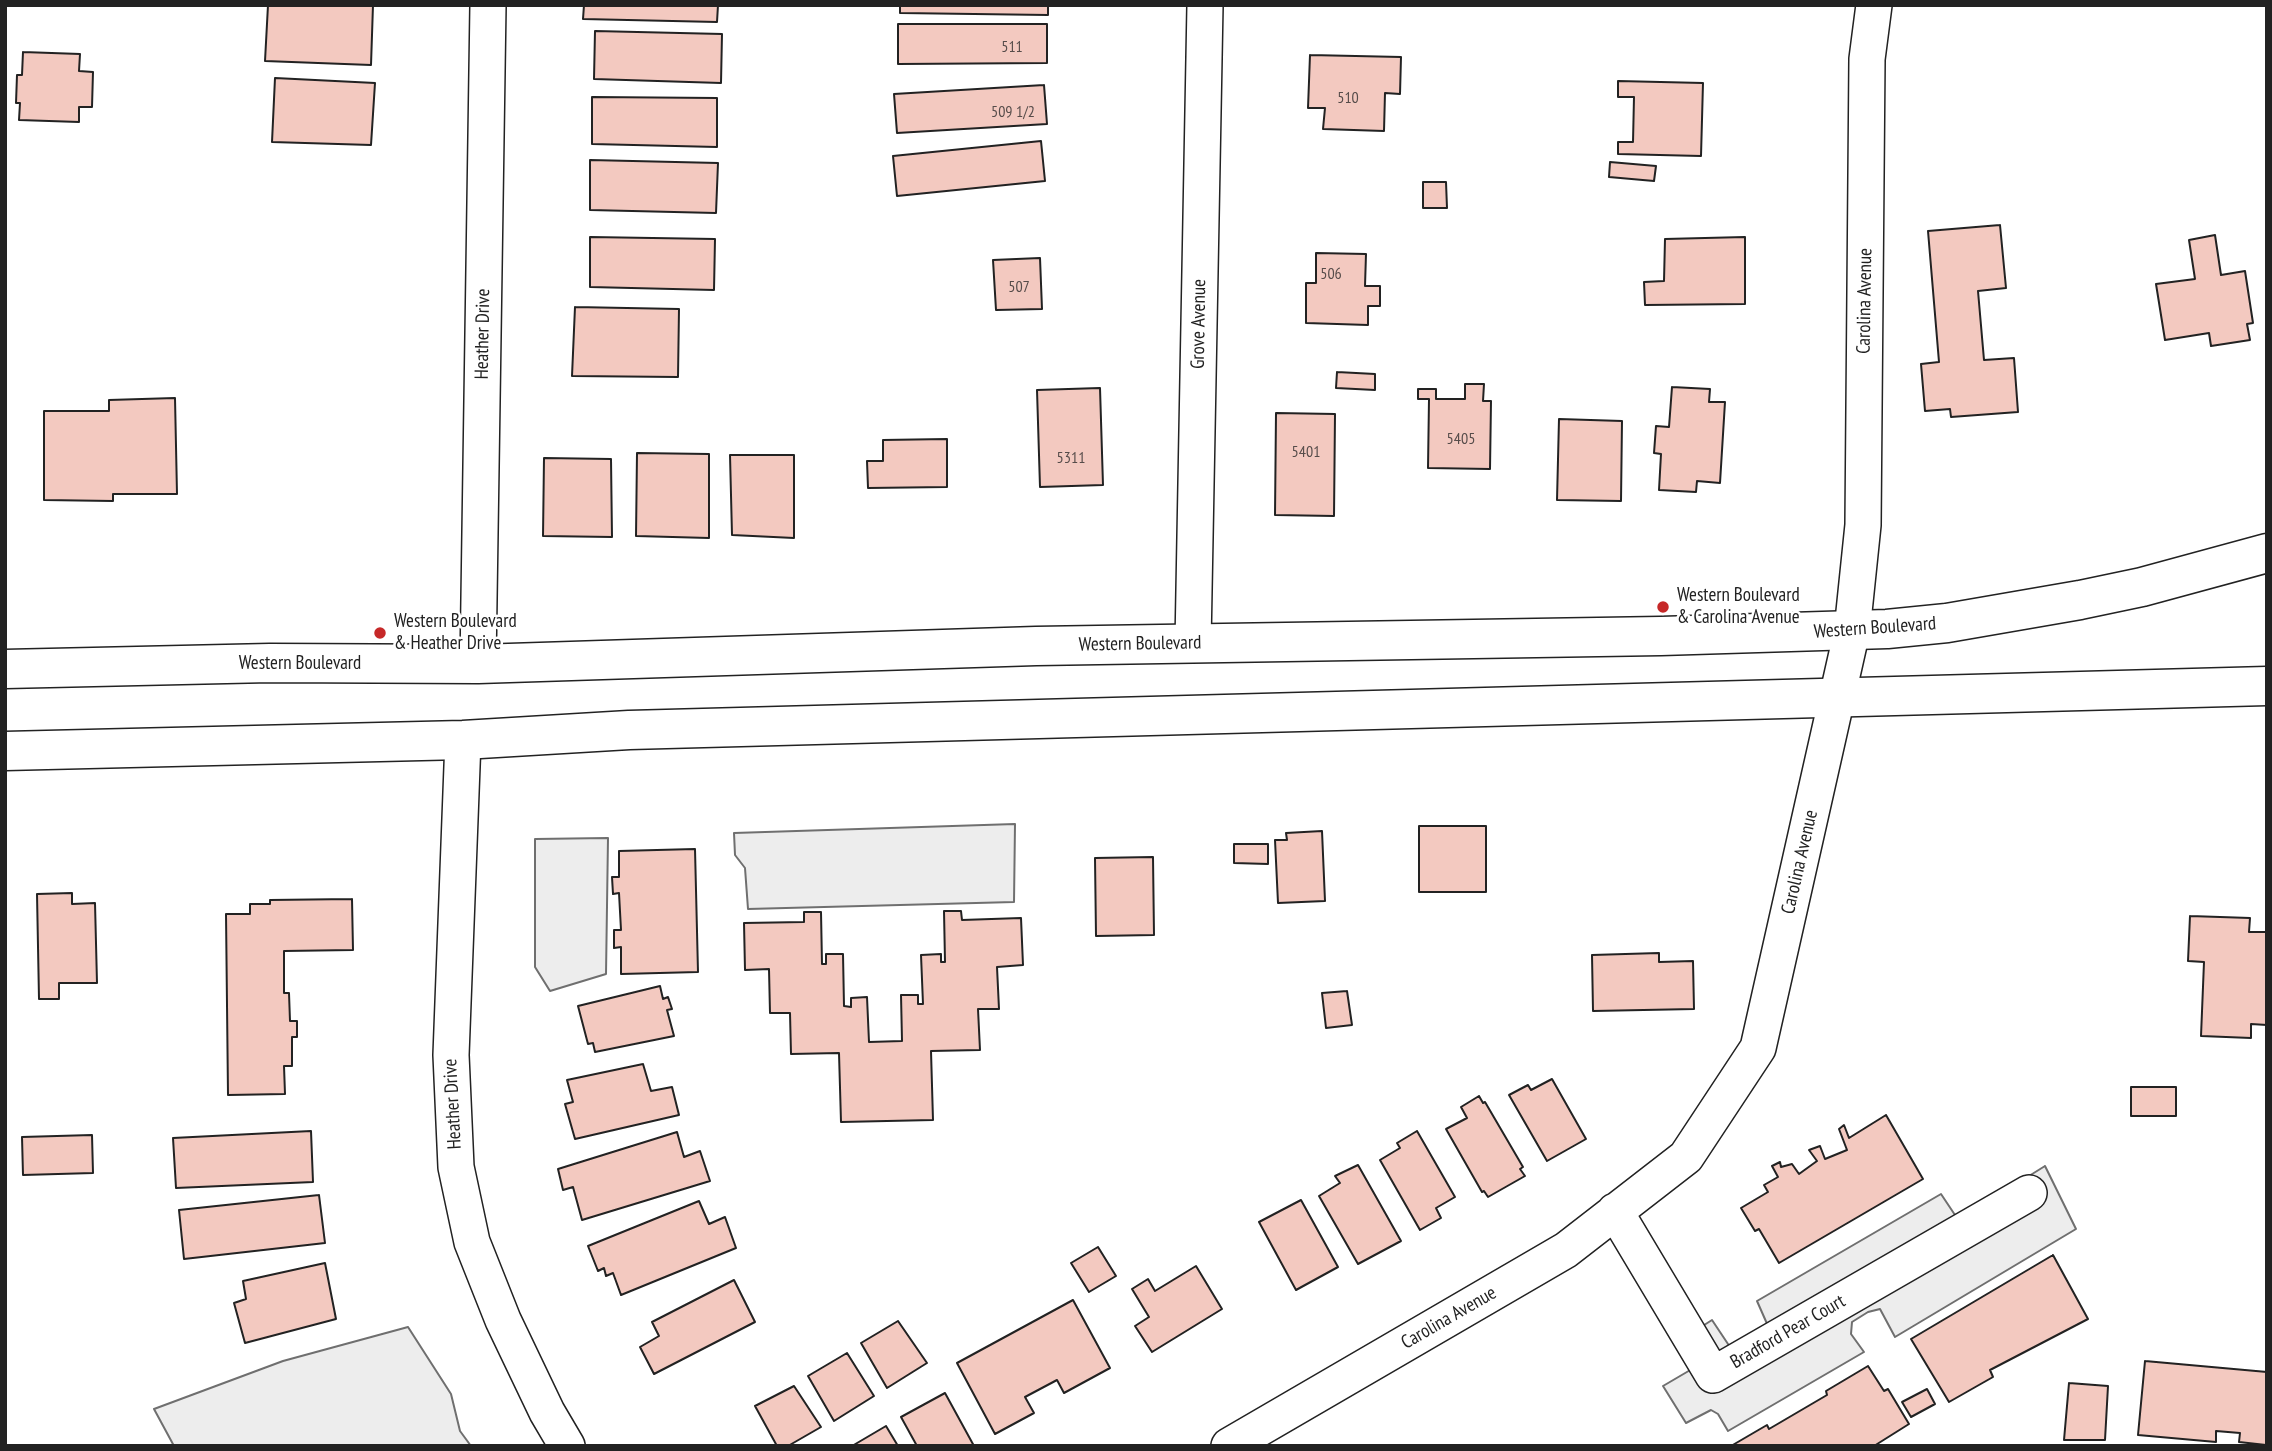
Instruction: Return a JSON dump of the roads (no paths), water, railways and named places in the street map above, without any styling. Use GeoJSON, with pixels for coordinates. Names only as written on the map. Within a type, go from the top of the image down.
{"type":"FeatureCollection","features":[{"type":"Feature","properties":{"kind":"main road","name":"Western Boulevard"},"geometry":{"type":"LineString","coordinates":[[5,669],[270,663],[478,664],[1022,646],[1852,631],[1947,623],[2017,612],[2142,587],[2267,553]]}},
{"type":"Feature","properties":{"kind":"main road"},"geometry":{"type":"LineString","coordinates":[[5,751],[463,740],[629,730],[2267,686]]}},
{"type":"Feature","properties":{"kind":"street","name":"Heather Drive"},"geometry":{"type":"LineString","coordinates":[[478,664],[488,5]]}},
{"type":"Feature","properties":{"kind":"street","name":"Grove Avenue"},"geometry":{"type":"LineString","coordinates":[[1193,643],[1205,5]]}},
{"type":"Feature","properties":{"kind":"street","name":"Carolina Avenue"},"geometry":{"type":"LineString","coordinates":[[1229,1446],[1566,1250],[1686,1157],[1758,1048],[1852,631],[1863,525],[1867,59],[1874,5]]}},
{"type":"Feature","properties":{"kind":"street","name":"Heather Drive"},"geometry":{"type":"LineString","coordinates":[[463,740],[451,1055],[456,1167],[472,1242],[547,1412],[567,1446]]}},
{"type":"Feature","properties":{"kind":"street","name":"Bradford Pear Court"},"geometry":{"type":"LineString","coordinates":[[1615,1212],[1713,1375],[2029,1193]]}},
{"type":"Feature","properties":{"kind":"place","name":"Western Boulevard & Carolina Avenue"},"geometry":{"type":"Point","coordinates":[1663,607]}},
{"type":"Feature","properties":{"kind":"place","name":"Western Boulevard & Heather Drive"},"geometry":{"type":"Point","coordinates":[380,633]}}]}
